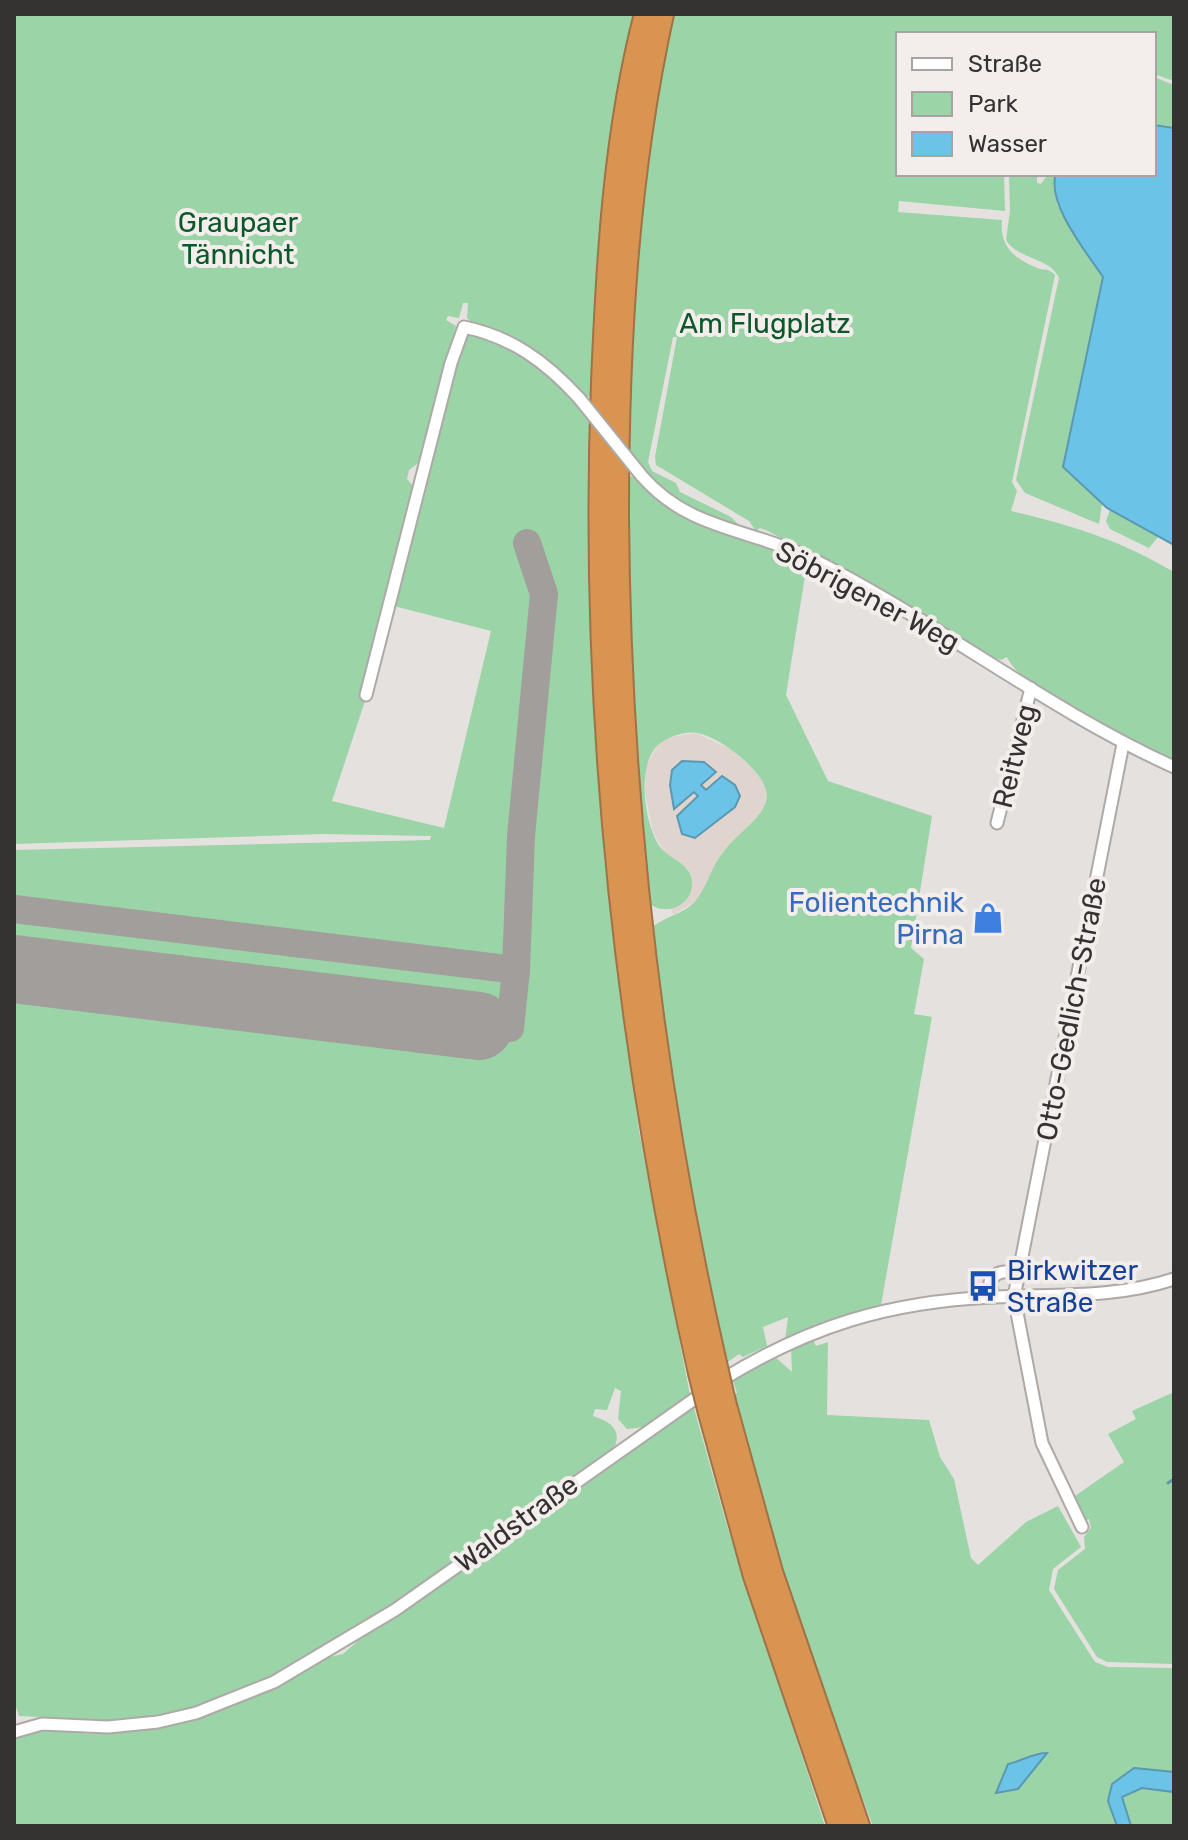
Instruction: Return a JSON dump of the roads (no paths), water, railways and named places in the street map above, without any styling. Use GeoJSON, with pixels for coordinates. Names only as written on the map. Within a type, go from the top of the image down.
{"type":"FeatureCollection","features":[{"type":"Feature","properties":{"kind":"highway"},"geometry":{"type":"LineString","coordinates":[[646,14],[624,126],[607,304],[600,472],[602,652],[612,820],[630,995],[651,1131],[707,1368],[771,1572],[840,1826]]}},
{"type":"Feature","properties":{"kind":"highway"},"geometry":{"type":"LineString","coordinates":[[662,14],[642,117],[627,267],[617,458],[618,648],[629,826],[646,990],[707,1368]]}},
{"type":"Feature","properties":{"kind":"highway"},"geometry":{"type":"LineString","coordinates":[[827,1769],[858,1826]]}},
{"type":"Feature","properties":{"kind":"street","name":"Söbrigener Weg"},"geometry":{"type":"LineString","coordinates":[[366,695],[451,363],[464,327],[492,334],[542,360],[579,398],[641,475],[668,502],[727,531],[780,545],[808,557],[1123,744],[1174,767]]}},
{"type":"Feature","properties":{"kind":"street","name":"Reitweg"},"geometry":{"type":"LineString","coordinates":[[997,823],[1031,688]]}},
{"type":"Feature","properties":{"kind":"street","name":"Otto-Gedlich-Straße"},"geometry":{"type":"LineString","coordinates":[[1014,1297],[1123,744]]}},
{"type":"Feature","properties":{"kind":"street"},"geometry":{"type":"LineString","coordinates":[[993,1297],[990,1282],[996,1274],[1007,1271],[1019,1275]]}},
{"type":"Feature","properties":{"kind":"street"},"geometry":{"type":"LineString","coordinates":[[1082,1527],[1042,1443],[1014,1297],[1097,1296],[1174,1279]]}},
{"type":"Feature","properties":{"kind":"street","name":"Waldstraße"},"geometry":{"type":"LineString","coordinates":[[14,1732],[42,1724],[108,1727],[158,1722],[196,1713],[274,1682],[395,1610],[536,1508],[751,1362],[872,1312],[903,1305],[1014,1297]]}},
{"type":"Feature","properties":{"kind":"water"},"geometry":{"type":"Polygon","coordinates":[[[1156,125],[1174,128],[1174,545],[1107,508],[1063,467],[1103,277],[1062,213],[1054,186],[1056,176],[1156,176],[1156,125]]]}},
{"type":"Feature","properties":{"kind":"water"},"geometry":{"type":"Polygon","coordinates":[[[682,761],[704,762],[716,772],[701,785],[706,790],[722,776],[735,785],[740,796],[735,807],[695,838],[682,834],[677,816],[698,796],[694,792],[674,809],[670,785],[672,770],[682,761]]]}},
{"type":"Feature","properties":{"kind":"water"},"geometry":{"type":"Polygon","coordinates":[[[1047,1753],[1018,1789],[996,1793],[1008,1764],[1047,1753]]]}},
{"type":"Feature","properties":{"kind":"water"},"geometry":{"type":"Polygon","coordinates":[[[1134,1768],[1174,1772],[1174,1792],[1142,1788],[1122,1797],[1131,1826],[1117,1826],[1108,1801],[1112,1784],[1134,1768]]]}},
{"type":"Feature","properties":{"kind":"waterway"},"geometry":{"type":"LineString","coordinates":[[1168,1483],[1174,1479]]}},
{"type":"Feature","properties":{"kind":"place","name":"Folientechnik Pirna"},"geometry":{"type":"Point","coordinates":[988,918]}},
{"type":"Feature","properties":{"kind":"place","name":"Birkwitzer Straße"},"geometry":{"type":"Point","coordinates":[983,1286]}},
{"type":"Feature","properties":{"kind":"park label","name":"Graupaer Tännicht"},"geometry":{"type":"Point","coordinates":[238,238]}},
{"type":"Feature","properties":{"kind":"park label","name":"Am Flugplatz"},"geometry":{"type":"Point","coordinates":[765,323]}}]}
